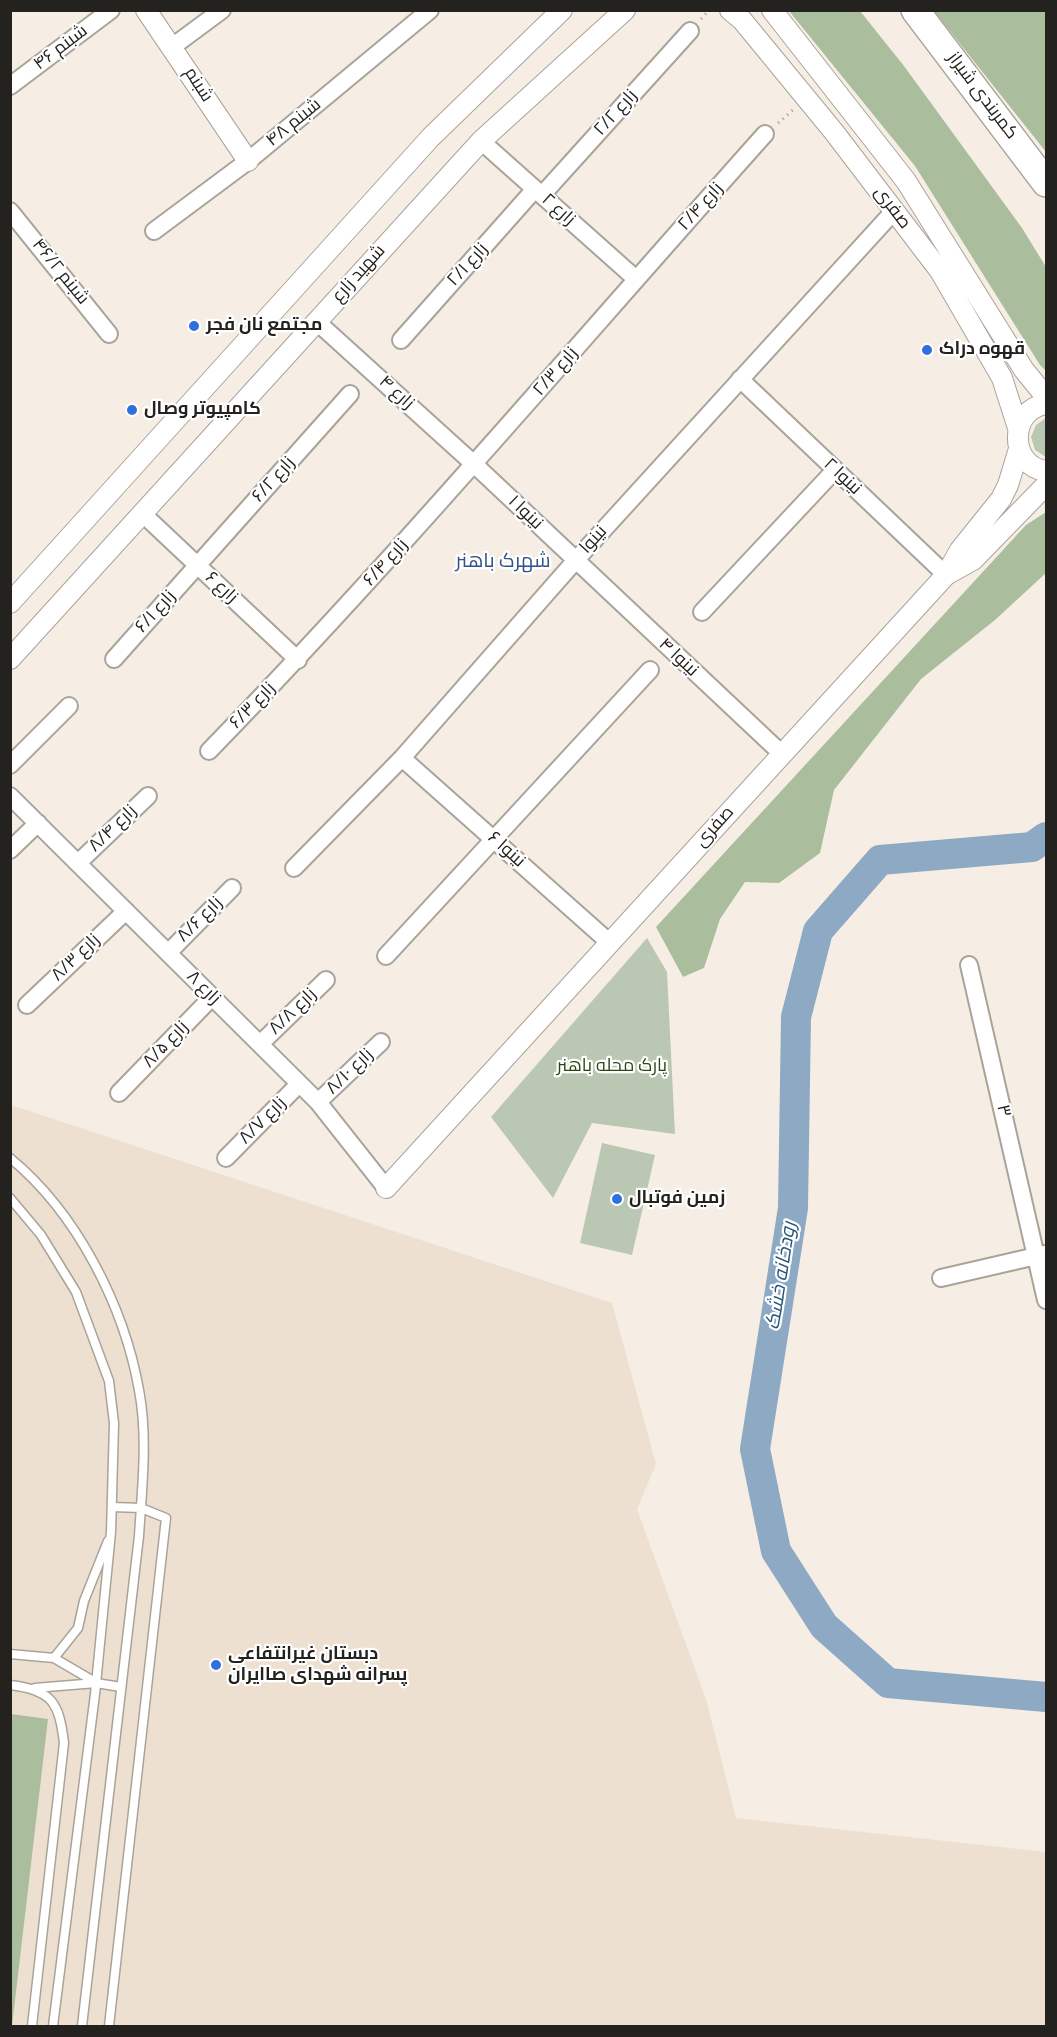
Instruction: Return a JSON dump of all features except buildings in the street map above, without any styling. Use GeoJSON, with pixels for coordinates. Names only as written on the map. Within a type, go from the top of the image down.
{"type":"FeatureCollection","features":[{"type":"Feature","properties":{"kind":"highway","name":"کمربندی شیراز"},"geometry":{"type":"LineString","coordinates":[[915,10],[1045,182]]}},
{"type":"Feature","properties":{"kind":"street","name":"۴۶ شبنم"},"geometry":{"type":"LineString","coordinates":[[10,86],[111,10]]}},
{"type":"Feature","properties":{"kind":"street","name":"شبنم"},"geometry":{"type":"LineString","coordinates":[[146,10],[248,161]]}},
{"type":"Feature","properties":{"kind":"street"},"geometry":{"type":"LineString","coordinates":[[172,47],[222,10]]}},
{"type":"Feature","properties":{"kind":"street","name":"۴۸ شبنم"},"geometry":{"type":"LineString","coordinates":[[154,231],[248,161],[430,10]]}},
{"type":"Feature","properties":{"kind":"street"},"geometry":{"type":"LineString","coordinates":[[10,603],[430,137],[562,10]]}},
{"type":"Feature","properties":{"kind":"street","name":"شهید زارع"},"geometry":{"type":"LineString","coordinates":[[10,660],[481,141],[625,10]]}},
{"type":"Feature","properties":{"kind":"street","name":"صفری"},"geometry":{"type":"LineString","coordinates":[[386,1188],[946,575],[960,550],[1001,499],[1008,485],[1019,449],[1018,428],[1002,378],[940,271],[806,98],[742,20],[730,10]]}},
{"type":"Feature","properties":{"kind":"street"},"geometry":{"type":"LineString","coordinates":[[772,10],[906,181],[1024,370],[1047,397]]}},
{"type":"Feature","properties":{"kind":"street","name":"۲/۲ زارع"},"geometry":{"type":"LineString","coordinates":[[538,192],[690,31]]}},
{"type":"Feature","properties":{"kind":"street","name":"۲/۴ زارع"},"geometry":{"type":"LineString","coordinates":[[636,279],[765,134]]}},
{"type":"Feature","properties":{"kind":"street","name":"۲ زارع"},"geometry":{"type":"LineString","coordinates":[[481,141],[636,279]]}},
{"type":"Feature","properties":{"kind":"street","name":"۲/۱ زارع"},"geometry":{"type":"LineString","coordinates":[[401,340],[538,192]]}},
{"type":"Feature","properties":{"kind":"street","name":"۴۶/۲ شبنم"},"geometry":{"type":"LineString","coordinates":[[10,211],[109,334]]}},
{"type":"Feature","properties":{"kind":"street","name":"نینوا"},"geometry":{"type":"LineString","coordinates":[[294,868],[402,758],[575,561],[894,211]]}},
{"type":"Feature","properties":{"kind":"street","name":"۲/۳ زارع"},"geometry":{"type":"LineString","coordinates":[[475,465],[636,279]]}},
{"type":"Feature","properties":{"kind":"street","name":"۴ زارع"},"geometry":{"type":"LineString","coordinates":[[316,321],[475,465]]}},
{"type":"Feature","properties":{"kind":"street","name":"۲ نینوا"},"geometry":{"type":"LineString","coordinates":[[740,379],[946,575]]}},
{"type":"Feature","properties":{"kind":"street","name":"۶/۲ زارع"},"geometry":{"type":"LineString","coordinates":[[197,565],[350,394]]}},
{"type":"Feature","properties":{"kind":"street"},"geometry":{"type":"LineString","coordinates":[[1018,428],[1031,410],[1047,404]]}},
{"type":"Feature","properties":{"kind":"street"},"geometry":{"type":"LineString","coordinates":[[1019,449],[1032,466],[1047,471]]}},
{"type":"Feature","properties":{"kind":"street","name":"۱ نینوا"},"geometry":{"type":"LineString","coordinates":[[475,465],[575,561]]}},
{"type":"Feature","properties":{"kind":"street","name":"۶/۴ زارع"},"geometry":{"type":"LineString","coordinates":[[298,660],[475,465]]}},
{"type":"Feature","properties":{"kind":"street"},"geometry":{"type":"LineString","coordinates":[[702,612],[834,470]]}},
{"type":"Feature","properties":{"kind":"street"},"geometry":{"type":"LineString","coordinates":[[946,575],[974,560],[1047,485]]}},
{"type":"Feature","properties":{"kind":"street","name":"۶ زارع"},"geometry":{"type":"LineString","coordinates":[[144,515],[298,660]]}},
{"type":"Feature","properties":{"kind":"street","name":"۴ نینوا"},"geometry":{"type":"LineString","coordinates":[[575,561],[782,754]]}},
{"type":"Feature","properties":{"kind":"street","name":"۶/۱ زارع"},"geometry":{"type":"LineString","coordinates":[[114,659],[197,565]]}},
{"type":"Feature","properties":{"kind":"street","name":"۶/۳ زارع"},"geometry":{"type":"LineString","coordinates":[[209,751],[298,660]]}},
{"type":"Feature","properties":{"kind":"street"},"geometry":{"type":"LineString","coordinates":[[386,956],[650,670]]}},
{"type":"Feature","properties":{"kind":"street"},"geometry":{"type":"LineString","coordinates":[[10,765],[69,706]]}},
{"type":"Feature","properties":{"kind":"street","name":"۶ نینوا"},"geometry":{"type":"LineString","coordinates":[[402,758],[610,943]]}},
{"type":"Feature","properties":{"kind":"street","name":"۸ زارع"},"geometry":{"type":"LineString","coordinates":[[10,796],[318,1102],[386,1188]]}},
{"type":"Feature","properties":{"kind":"street","name":"۸/۴ زارع"},"geometry":{"type":"LineString","coordinates":[[78,863],[148,796]]}},
{"type":"Feature","properties":{"kind":"street"},"geometry":{"type":"LineString","coordinates":[[10,850],[38,823]]}},
{"type":"Feature","properties":{"kind":"street","name":"۸/۶ زارع"},"geometry":{"type":"LineString","coordinates":[[168,952],[232,888]]}},
{"type":"Feature","properties":{"kind":"street","name":"۸/۳ زارع"},"geometry":{"type":"LineString","coordinates":[[27,1005],[126,911]]}},
{"type":"Feature","properties":{"kind":"street","name":"۳"},"geometry":{"type":"LineString","coordinates":[[969,965],[1041,1255],[1047,1300]]}},
{"type":"Feature","properties":{"kind":"street","name":"۸/۸ زارع"},"geometry":{"type":"LineString","coordinates":[[260,1044],[326,980]]}},
{"type":"Feature","properties":{"kind":"street","name":"۸/۵ زارع"},"geometry":{"type":"LineString","coordinates":[[119,1094],[212,997]]}},
{"type":"Feature","properties":{"kind":"street","name":"۸/۱۰ زارع"},"geometry":{"type":"LineString","coordinates":[[318,1102],[381,1042]]}},
{"type":"Feature","properties":{"kind":"street","name":"۸/۷ زارع"},"geometry":{"type":"LineString","coordinates":[[226,1158],[299,1084]]}},
{"type":"Feature","properties":{"kind":"street"},"geometry":{"type":"LineString","coordinates":[[941,1278],[1041,1255]]}},
{"type":"Feature","properties":{"kind":"lane"},"geometry":{"type":"LineString","coordinates":[[10,1158],[75,1229],[121,1318],[139,1391],[144,1457],[141,1508],[82,2026]]}},
{"type":"Feature","properties":{"kind":"lane"},"geometry":{"type":"LineString","coordinates":[[10,1198],[41,1235],[76,1292],[109,1381],[114,1423],[111,1532],[96,1683],[53,2026]]}},
{"type":"Feature","properties":{"kind":"lane"},"geometry":{"type":"LineString","coordinates":[[109,2026],[166,1518],[141,1508],[112,1507]]}},
{"type":"Feature","properties":{"kind":"lane"},"geometry":{"type":"LineString","coordinates":[[54,1658],[78,1628],[84,1601],[111,1532]]}},
{"type":"Feature","properties":{"kind":"lane"},"geometry":{"type":"LineString","coordinates":[[10,1654],[54,1658],[96,1683]]}},
{"type":"Feature","properties":{"kind":"lane"},"geometry":{"type":"LineString","coordinates":[[10,1685],[35,1688],[96,1683],[121,1687]]}},
{"type":"Feature","properties":{"kind":"lane"},"geometry":{"type":"LineString","coordinates":[[32,2026],[64,1743],[60,1716],[49,1698],[35,1688]]}},
{"type":"Feature","properties":{"kind":"path"},"geometry":{"type":"LineString","coordinates":[[765,134],[806,98]]}},
{"type":"Feature","properties":{"kind":"shaded area"},"geometry":{"type":"Polygon","coordinates":[[[11,1105],[612,1303],[656,1464],[637,1509],[706,1699],[736,1818],[1046,1852],[1046,2026],[11,2026],[11,1105]]]}},
{"type":"Feature","properties":{"kind":"green space"},"geometry":{"type":"Polygon","coordinates":[[[789,11],[860,11],[904,66],[1022,228],[1046,267],[1046,371],[1040,365],[915,166],[789,11]]]}},
{"type":"Feature","properties":{"kind":"green space"},"geometry":{"type":"Polygon","coordinates":[[[934,11],[1046,11],[1046,152],[934,11]]]}},
{"type":"Feature","properties":{"kind":"green space"},"geometry":{"type":"Polygon","coordinates":[[[1046,418],[1046,457],[1035,450],[1031,437],[1036,425],[1046,418]]]}},
{"type":"Feature","properties":{"kind":"green space"},"geometry":{"type":"Polygon","coordinates":[[[1046,512],[1046,573],[995,620],[921,679],[834,790],[820,853],[779,883],[745,882],[720,919],[704,968],[683,977],[656,927],[1026,525],[1046,512]]]}},
{"type":"Feature","properties":{"kind":"green space","name":"پارک محله باهنر"},"geometry":{"type":"Polygon","coordinates":[[[647,938],[667,972],[675,1134],[592,1123],[553,1198],[491,1117],[647,938]]]}},
{"type":"Feature","properties":{"kind":"green space","name":"زمین فوتبال"},"geometry":{"type":"Polygon","coordinates":[[[602,1143],[655,1155],[632,1255],[580,1243],[602,1143]]]}},
{"type":"Feature","properties":{"kind":"green space"},"geometry":{"type":"Polygon","coordinates":[[[11,1714],[48,1719],[12,2026],[10,2026],[11,1714]]]}},
{"type":"Feature","properties":{"kind":"waterway","name":"رودخانه خشک"},"geometry":{"type":"LineString","coordinates":[[1046,837],[1032,847],[880,860],[818,931],[796,1017],[793,1208],[755,1449],[776,1551],[824,1626],[888,1683],[1046,1697]]}},
{"type":"Feature","properties":{"kind":"place","name":"مجتمع نان فجر"},"geometry":{"type":"Point","coordinates":[194,326]}},
{"type":"Feature","properties":{"kind":"place","name":"قهوه دراک"},"geometry":{"type":"Point","coordinates":[927,350]}},
{"type":"Feature","properties":{"kind":"place","name":"کامپیوتر وصال"},"geometry":{"type":"Point","coordinates":[132,410]}},
{"type":"Feature","properties":{"kind":"place","name":"زمین فوتبال"},"geometry":{"type":"Point","coordinates":[617,1199]}},
{"type":"Feature","properties":{"kind":"place","name":"دبستان غیرانتفاعی پسرانه شهدای صاایران"},"geometry":{"type":"Point","coordinates":[216,1665]}},
{"type":"Feature","properties":{"kind":"district","name":"شهرک باهنر"},"geometry":{"type":"Point","coordinates":[503,562]}}]}
